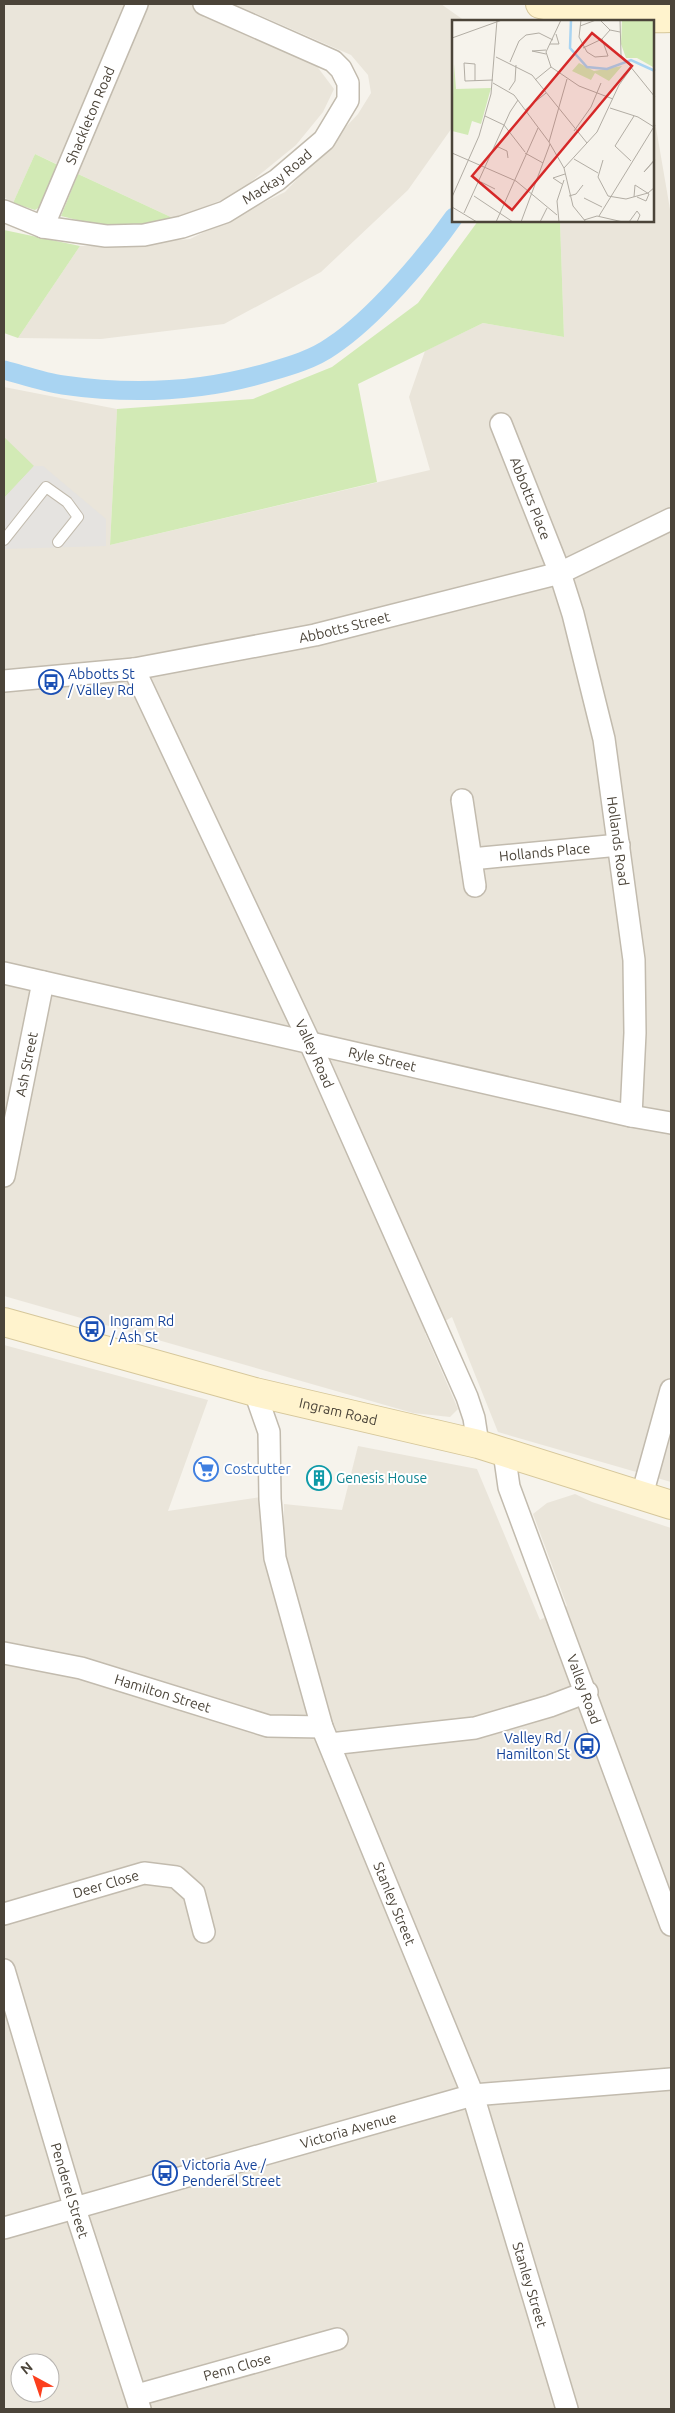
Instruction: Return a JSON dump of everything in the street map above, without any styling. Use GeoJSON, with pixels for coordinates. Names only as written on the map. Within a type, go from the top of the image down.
{"type":"FeatureCollection","features":[{"type":"Feature","properties":{"kind":"street","name":"Shackleton Road"},"geometry":{"type":"LineString","coordinates":[[43,226],[137,4]]}},
{"type":"Feature","properties":{"kind":"street","name":"Mackay Road"},"geometry":{"type":"LineString","coordinates":[[4,211],[43,226],[106,236],[144,235],[182,228],[225,212],[277,180],[324,140],[348,100],[348,83],[341,69],[333,61],[204,4]]}},
{"type":"Feature","properties":{"kind":"street"},"geometry":{"type":"LineString","coordinates":[[540,4],[600,16],[638,20],[671,18]]}},
{"type":"Feature","properties":{"kind":"street","name":"Abbotts Place"},"geometry":{"type":"LineString","coordinates":[[501,424],[560,572]]}},
{"type":"Feature","properties":{"kind":"street","name":"Abbotts Street"},"geometry":{"type":"LineString","coordinates":[[4,681],[134,669],[315,635],[560,572],[671,519]]}},
{"type":"Feature","properties":{"kind":"street","name":"Hollands Road"},"geometry":{"type":"LineString","coordinates":[[560,572],[573,614],[604,739],[619,845],[634,960],[635,1033],[631,1116]]}},
{"type":"Feature","properties":{"kind":"street","name":"Valley Road"},"geometry":{"type":"LineString","coordinates":[[134,669],[310,1043],[467,1397],[474,1418],[478,1444]]}},
{"type":"Feature","properties":{"kind":"street"},"geometry":{"type":"LineString","coordinates":[[462,800],[475,886]]}},
{"type":"Feature","properties":{"kind":"street","name":"Hollands Place"},"geometry":{"type":"LineString","coordinates":[[471,859],[619,845]]}},
{"type":"Feature","properties":{"kind":"street","name":"Ryle Street"},"geometry":{"type":"LineString","coordinates":[[4,973],[631,1116],[671,1123]]}},
{"type":"Feature","properties":{"kind":"street","name":"Ash Street"},"geometry":{"type":"LineString","coordinates":[[4,1176],[43,982]]}},
{"type":"Feature","properties":{"kind":"street","name":"Ingram Road"},"geometry":{"type":"LineString","coordinates":[[4,1322],[255,1392],[478,1444],[671,1505]]}},
{"type":"Feature","properties":{"kind":"street"},"geometry":{"type":"LineString","coordinates":[[642,1495],[671,1390]]}},
{"type":"Feature","properties":{"kind":"street","name":"Stanley Street"},"geometry":{"type":"LineString","coordinates":[[255,1392],[269,1432],[270,1499],[275,1558],[326,1736],[473,2095],[567,2409]]}},
{"type":"Feature","properties":{"kind":"street","name":"Valley Road"},"geometry":{"type":"LineString","coordinates":[[504,1452],[509,1487],[587,1692],[671,1925]]}},
{"type":"Feature","properties":{"kind":"street","name":"Hamilton Street"},"geometry":{"type":"LineString","coordinates":[[4,1653],[81,1668],[268,1726],[326,1736],[475,1728],[550,1706],[587,1692]]}},
{"type":"Feature","properties":{"kind":"street","name":"Deer Close"},"geometry":{"type":"LineString","coordinates":[[4,1914],[144,1873],[176,1877],[194,1893],[204,1932]]}},
{"type":"Feature","properties":{"kind":"street","name":"Penderel Street"},"geometry":{"type":"LineString","coordinates":[[4,1970],[74,2206],[138,2402]]}},
{"type":"Feature","properties":{"kind":"street","name":"Victoria Avenue"},"geometry":{"type":"LineString","coordinates":[[4,2228],[74,2206],[473,2095],[671,2079]]}},
{"type":"Feature","properties":{"kind":"street","name":"Penn Close"},"geometry":{"type":"LineString","coordinates":[[138,2402],[337,2339]]}},
{"type":"Feature","properties":{"kind":"lane"},"geometry":{"type":"LineString","coordinates":[[4,540],[46,487],[67,502],[78,518],[58,542]]}},
{"type":"Feature","properties":{"kind":"shaded area"},"geometry":{"type":"Polygon","coordinates":[[[4,4],[207,4],[203,17],[313,61],[334,89],[323,112],[296,145],[236,194],[175,219],[35,154],[13,203],[4,197],[4,4]]]}},
{"type":"Feature","properties":{"kind":"shaded area"},"geometry":{"type":"Polygon","coordinates":[[[234,4],[441,4],[464,20],[452,20],[452,128],[408,190],[321,272],[224,324],[101,339],[18,338],[80,246],[190,239],[285,192],[358,114],[371,93],[368,75],[351,55],[234,4]]]}},
{"type":"Feature","properties":{"kind":"shaded area"},"geometry":{"type":"Polygon","coordinates":[[[655,122],[671,215],[671,1482],[498,1432],[452,1317],[425,1333],[458,1409],[450,1417],[413,1413],[4,1296],[4,387],[117,409],[110,545],[430,470],[409,397],[425,351],[483,323],[564,337],[560,222],[655,222],[655,122]]]}},
{"type":"Feature","properties":{"kind":"shaded area"},"geometry":{"type":"Polygon","coordinates":[[[34,466],[43,466],[106,519],[106,546],[4,549],[4,498],[34,466]]]}},
{"type":"Feature","properties":{"kind":"shaded area"},"geometry":{"type":"Polygon","coordinates":[[[4,1345],[208,1400],[168,1511],[261,1497],[261,1522],[284,1520],[284,1504],[342,1510],[358,1446],[477,1469],[540,1620],[567,1606],[533,1514],[547,1503],[575,1494],[592,1502],[671,1528],[671,2409],[4,2409],[4,1345]]]}},
{"type":"Feature","properties":{"kind":"green space"},"geometry":{"type":"Polygon","coordinates":[[[35,154],[58,165],[43,205],[35,210],[13,203],[35,154]]]}},
{"type":"Feature","properties":{"kind":"green space"},"geometry":{"type":"Polygon","coordinates":[[[78,174],[175,219],[141,225],[101,226],[61,216],[78,174]]]}},
{"type":"Feature","properties":{"kind":"green space"},"geometry":{"type":"Polygon","coordinates":[[[477,222],[560,222],[564,337],[483,323],[358,384],[377,482],[110,545],[117,409],[253,399],[332,367],[418,303],[477,222]]]}},
{"type":"Feature","properties":{"kind":"green space"},"geometry":{"type":"Polygon","coordinates":[[[4,230],[80,246],[18,338],[4,333],[4,230]]]}},
{"type":"Feature","properties":{"kind":"green space"},"geometry":{"type":"Polygon","coordinates":[[[4,437],[34,466],[4,498],[4,437]]]}},
{"type":"Feature","properties":{"kind":"waterway"},"geometry":{"type":"LineString","coordinates":[[4,370],[63,385],[141,391],[193,388],[218,384],[244,379],[293,365],[325,351],[364,320],[414,268],[452,220]]}},
{"type":"Feature","properties":{"kind":"place","name":"Abbotts St / Valley Rd"},"geometry":{"type":"Point","coordinates":[51,682]}},
{"type":"Feature","properties":{"kind":"place","name":"Ingram Rd / Ash St"},"geometry":{"type":"Point","coordinates":[92,1329]}},
{"type":"Feature","properties":{"kind":"place","name":"Costcutter"},"geometry":{"type":"Point","coordinates":[206,1469]}},
{"type":"Feature","properties":{"kind":"place","name":"Genesis House"},"geometry":{"type":"Point","coordinates":[319,1478]}},
{"type":"Feature","properties":{"kind":"place","name":"Valley Rd / Hamilton St"},"geometry":{"type":"Point","coordinates":[587,1746]}},
{"type":"Feature","properties":{"kind":"place","name":"Victoria Ave / Penderel Street"},"geometry":{"type":"Point","coordinates":[165,2173]}}]}
